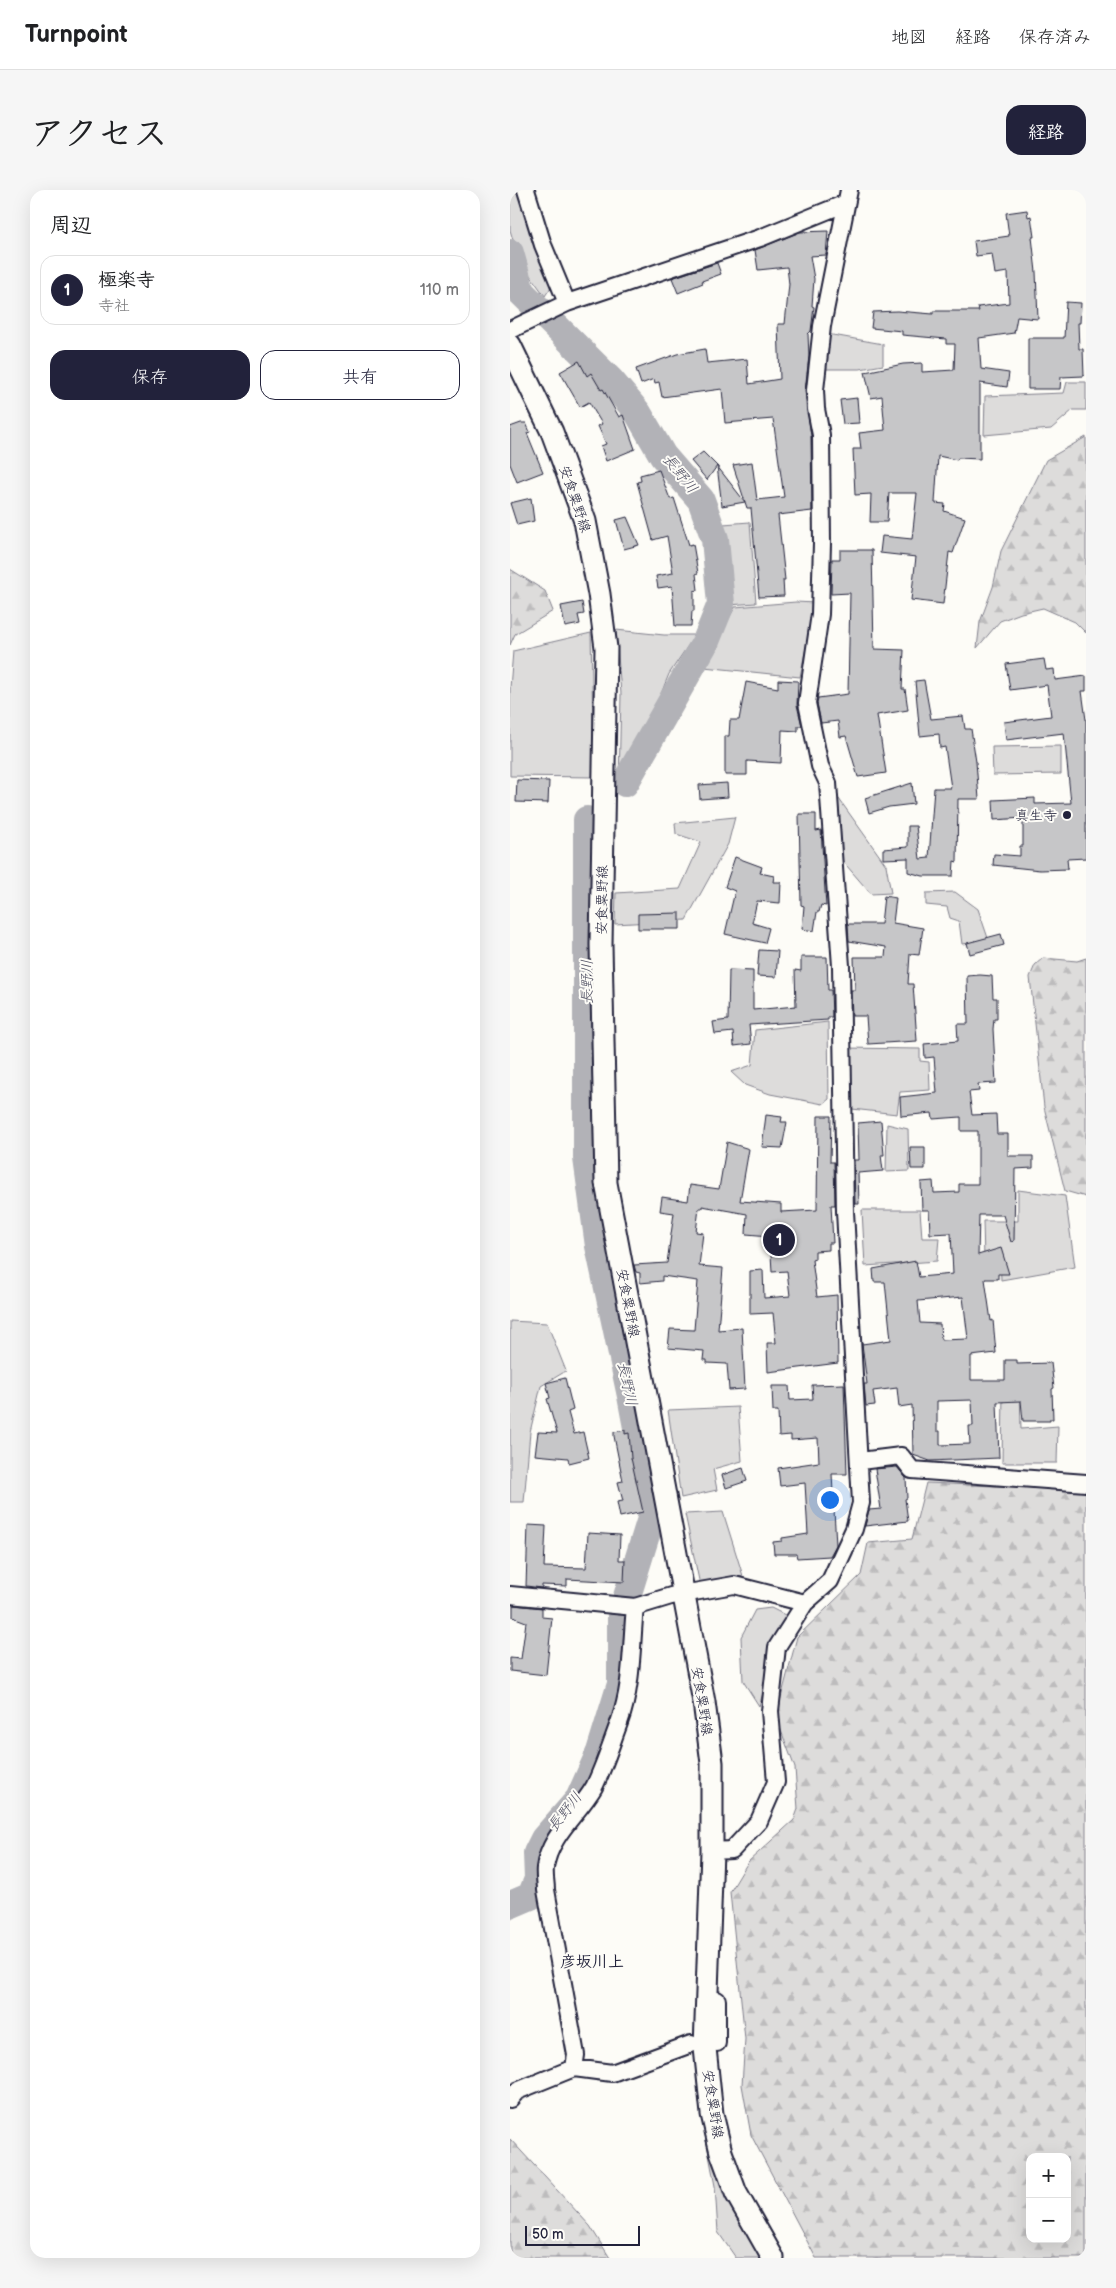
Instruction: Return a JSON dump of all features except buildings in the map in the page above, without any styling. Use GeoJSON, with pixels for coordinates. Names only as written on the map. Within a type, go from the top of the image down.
{"type":"FeatureCollection","features":[{"type":"Feature","properties":{"kind":"main road","name":"安食粟野線"},"geometry":{"type":"LineString","coordinates":[[510,346],[552,432],[585,521],[599,594],[606,648],[602,945],[606,1183],[682,1596],[704,1702],[712,1763],[712,1851],[705,2048],[712,2114],[721,2152],[736,2193],[773,2258]]}},
{"type":"Feature","properties":{"kind":"street"},"geometry":{"type":"LineString","coordinates":[[526,190],[543,245],[567,303]]}},
{"type":"Feature","properties":{"kind":"street"},"geometry":{"type":"LineString","coordinates":[[510,330],[567,303],[760,238],[847,197]]}},
{"type":"Feature","properties":{"kind":"street"},"geometry":{"type":"LineString","coordinates":[[712,1851],[732,1850],[759,1820],[776,1782],[770,1711],[777,1647],[805,1603],[830,1581],[854,1529],[861,1503],[845,1211],[840,957],[828,783],[820,766],[807,703],[820,614],[822,543],[822,435],[816,409],[815,390],[822,326],[847,197]]}},
{"type":"Feature","properties":{"kind":"street"},"geometry":{"type":"LineString","coordinates":[[860,1461],[901,1456],[912,1470],[1086,1483]]}},
{"type":"Feature","properties":{"kind":"street"},"geometry":{"type":"LineString","coordinates":[[510,1594],[628,1605],[734,1585],[805,1603]]}},
{"type":"Feature","properties":{"kind":"street"},"geometry":{"type":"LineString","coordinates":[[574,2068],[576,2054],[546,1890],[544,1868],[551,1849],[595,1785],[628,1694],[632,1672],[628,1605]]}},
{"type":"Feature","properties":{"kind":"street"},"geometry":{"type":"LineString","coordinates":[[709,1945],[717,1987],[717,2042]]}},
{"type":"Feature","properties":{"kind":"street"},"geometry":{"type":"LineString","coordinates":[[510,2099],[517,2091],[574,2068],[612,2073],[691,2044]]}},
{"type":"Feature","properties":{"kind":"green space"},"geometry":{"type":"Polygon","coordinates":[[[510,190],[521,190],[538,241],[551,287],[545,296],[519,260],[510,230],[510,190]]]}},
{"type":"Feature","properties":{"kind":"green space"},"geometry":{"type":"Polygon","coordinates":[[[827,334],[883,344],[883,365],[860,369],[825,369],[827,334]]]}},
{"type":"Feature","properties":{"kind":"green space"},"geometry":{"type":"Polygon","coordinates":[[[1067,382],[1086,382],[1086,410],[1073,410],[1051,429],[984,435],[985,396],[1064,393],[1067,382]]]}},
{"type":"Feature","properties":{"kind":"green space"},"geometry":{"type":"Polygon","coordinates":[[[1086,437],[1086,633],[1075,622],[1043,608],[1021,613],[1000,621],[977,648],[980,622],[993,587],[1001,551],[1046,460],[1086,437]]]}},
{"type":"Feature","properties":{"kind":"green space"},"geometry":{"type":"Polygon","coordinates":[[[750,522],[756,603],[729,605],[723,524],[750,522]]]}},
{"type":"Feature","properties":{"kind":"green space"},"geometry":{"type":"Polygon","coordinates":[[[510,569],[545,591],[553,611],[515,634],[510,645],[510,569]]]}},
{"type":"Feature","properties":{"kind":"green space"},"geometry":{"type":"Polygon","coordinates":[[[796,602],[815,603],[800,677],[704,667],[735,607],[796,602]]]}},
{"type":"Feature","properties":{"kind":"green space"},"geometry":{"type":"Polygon","coordinates":[[[616,630],[664,635],[695,635],[669,674],[658,701],[648,739],[619,783],[621,694],[616,630]]]}},
{"type":"Feature","properties":{"kind":"green space"},"geometry":{"type":"Polygon","coordinates":[[[591,633],[594,777],[510,776],[510,688],[513,651],[591,633]]]}},
{"type":"Feature","properties":{"kind":"green space"},"geometry":{"type":"Polygon","coordinates":[[[1061,746],[1061,774],[993,775],[992,747],[1061,746]]]}},
{"type":"Feature","properties":{"kind":"green space"},"geometry":{"type":"Polygon","coordinates":[[[834,792],[886,865],[891,893],[871,894],[840,858],[834,792]]]}},
{"type":"Feature","properties":{"kind":"green space"},"geometry":{"type":"Polygon","coordinates":[[[735,817],[728,844],[686,920],[615,924],[616,893],[680,889],[701,842],[676,834],[675,823],[735,817]]]}},
{"type":"Feature","properties":{"kind":"green space"},"geometry":{"type":"Polygon","coordinates":[[[955,892],[978,909],[989,941],[962,944],[959,921],[950,918],[947,907],[926,905],[926,893],[955,892]]]}},
{"type":"Feature","properties":{"kind":"green space"},"geometry":{"type":"Polygon","coordinates":[[[1043,958],[1077,961],[1086,958],[1086,1197],[1065,1191],[1044,1107],[1030,977],[1035,965],[1043,958]]]}},
{"type":"Feature","properties":{"kind":"green space"},"geometry":{"type":"Polygon","coordinates":[[[828,1022],[829,1099],[823,1104],[770,1094],[745,1085],[731,1072],[752,1065],[755,1030],[828,1022]]]}},
{"type":"Feature","properties":{"kind":"green space"},"geometry":{"type":"Polygon","coordinates":[[[844,1048],[920,1049],[920,1061],[929,1062],[930,1090],[900,1092],[897,1114],[843,1108],[844,1048]]]}},
{"type":"Feature","properties":{"kind":"green space"},"geometry":{"type":"Polygon","coordinates":[[[887,1124],[908,1129],[909,1171],[886,1172],[887,1124]]]}},
{"type":"Feature","properties":{"kind":"green space"},"geometry":{"type":"Polygon","coordinates":[[[1018,1190],[1065,1196],[1075,1267],[1001,1280],[1000,1256],[984,1259],[983,1221],[1018,1221],[1018,1190]]]}},
{"type":"Feature","properties":{"kind":"green space"},"geometry":{"type":"Polygon","coordinates":[[[862,1210],[920,1210],[922,1238],[939,1238],[937,1261],[865,1266],[862,1210]]]}},
{"type":"Feature","properties":{"kind":"green space"},"geometry":{"type":"Polygon","coordinates":[[[510,1321],[547,1323],[566,1371],[541,1386],[530,1432],[524,1502],[510,1502],[510,1321]]]}},
{"type":"Feature","properties":{"kind":"green space"},"geometry":{"type":"Polygon","coordinates":[[[1003,1391],[1020,1391],[1021,1429],[1058,1426],[1057,1463],[1002,1463],[1003,1391]]]}},
{"type":"Feature","properties":{"kind":"green space"},"geometry":{"type":"Polygon","coordinates":[[[738,1407],[742,1461],[713,1469],[717,1490],[681,1498],[668,1410],[738,1407]]]}},
{"type":"Feature","properties":{"kind":"green space"},"geometry":{"type":"Polygon","coordinates":[[[926,1483],[1086,1490],[1086,2258],[816,2258],[751,2135],[742,2085],[745,2039],[730,1892],[748,1862],[794,1820],[798,1809],[795,1768],[776,1717],[797,1637],[861,1575],[868,1543],[912,1539],[926,1483]]]}},
{"type":"Feature","properties":{"kind":"green space"},"geometry":{"type":"Polygon","coordinates":[[[723,1512],[743,1576],[700,1585],[685,1514],[723,1512]]]}},
{"type":"Feature","properties":{"kind":"green space"},"geometry":{"type":"Polygon","coordinates":[[[771,1608],[787,1616],[759,1706],[743,1681],[741,1637],[755,1610],[771,1608]]]}},
{"type":"Feature","properties":{"kind":"green space"},"geometry":{"type":"Polygon","coordinates":[[[702,2119],[759,2247],[766,2258],[736,2258],[718,2232],[715,2186],[702,2119]]]}},
{"type":"Feature","properties":{"kind":"green space"},"geometry":{"type":"Polygon","coordinates":[[[510,2139],[590,2226],[610,2258],[510,2258],[510,2139]]]}},
{"type":"Feature","properties":{"kind":"waterway","name":"長野川"},"geometry":{"type":"LineString","coordinates":[[510,253],[521,292],[611,381],[638,413],[663,456],[701,500],[715,539],[721,604],[706,641],[625,783]]}},
{"type":"Feature","properties":{"kind":"waterway","name":"長野川"},"geometry":{"type":"LineString","coordinates":[[510,1905],[531,1896],[538,1879],[537,1853],[544,1839],[579,1799],[600,1752],[621,1684],[621,1616],[653,1512],[631,1396],[599,1246],[587,1158],[587,820]]}},
{"type":"Feature","properties":{"kind":"place","name":"真生寺"},"geometry":{"type":"Point","coordinates":[1067,815]}},
{"type":"Feature","properties":{"kind":"place","name":"極楽寺"},"geometry":{"type":"Point","coordinates":[779,1240]}},
{"type":"Feature","properties":{"kind":"district","name":"彦坂川上"},"geometry":{"type":"Point","coordinates":[592,1962]}}]}
